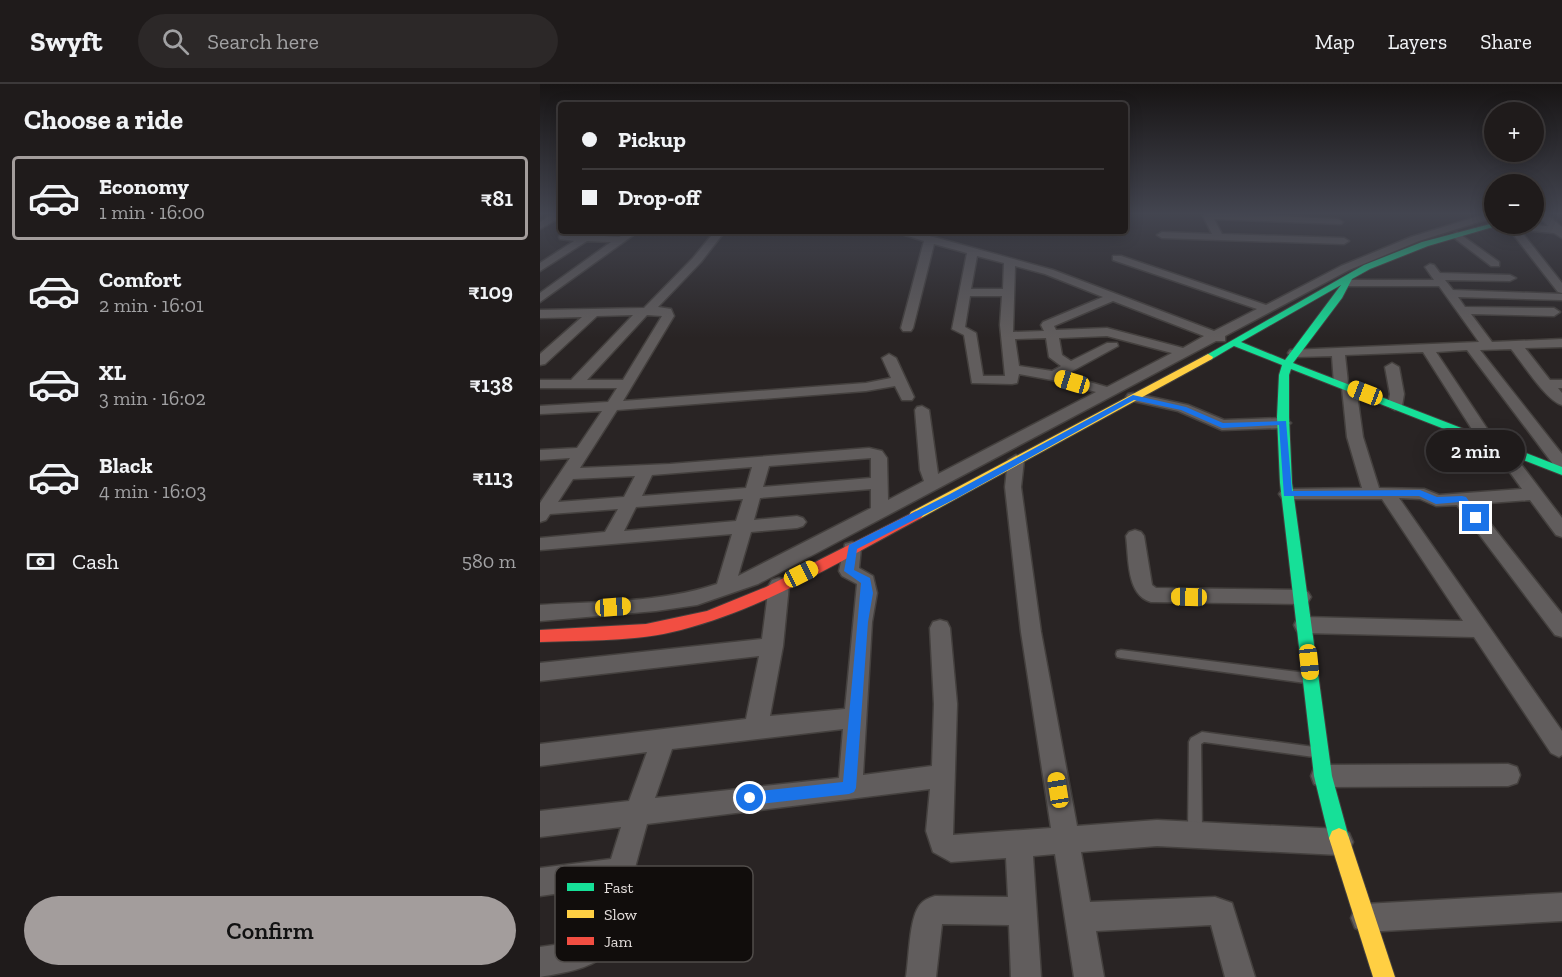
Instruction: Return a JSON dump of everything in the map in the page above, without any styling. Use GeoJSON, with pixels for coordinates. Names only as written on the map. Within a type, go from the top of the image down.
{"type":"FeatureCollection","features":[{"type":"Feature","properties":{"kind":"street"},"geometry":{"type":"LineString","coordinates":[[540,268],[560,255]]}},
{"type":"Feature","properties":{"kind":"street"},"geometry":{"type":"LineString","coordinates":[[540,298],[601,255]]}},
{"type":"Feature","properties":{"kind":"street"},"geometry":{"type":"LineString","coordinates":[[575,384],[701,255]]}},
{"type":"Feature","properties":{"kind":"street"},"geometry":{"type":"LineString","coordinates":[[907,328],[924,255]]}},
{"type":"Feature","properties":{"kind":"street"},"geometry":{"type":"LineString","coordinates":[[972,255],[958,329],[970,333],[975,379],[1012,380],[1006,324],[1010,261]]}},
{"type":"Feature","properties":{"kind":"street"},"geometry":{"type":"LineString","coordinates":[[989,255],[1049,272],[1225,340],[1292,358],[1345,386],[1562,471]]}},
{"type":"Feature","properties":{"kind":"street"},"geometry":{"type":"LineString","coordinates":[[1300,255],[1439,280],[1562,297]]}},
{"type":"Feature","properties":{"kind":"street"},"geometry":{"type":"LineString","coordinates":[[1345,255],[1347,265],[1284,375],[1283,423],[1288,494],[1321,764],[1340,842],[1384,977]]}},
{"type":"Feature","properties":{"kind":"street"},"geometry":{"type":"LineString","coordinates":[[540,636],[635,631],[680,624],[720,611],[779,585],[1016,460],[1107,391],[1184,352],[1225,340],[1267,309],[1347,265],[1373,255]]}},
{"type":"Feature","properties":{"kind":"street"},"geometry":{"type":"LineString","coordinates":[[540,613],[656,604],[697,598],[751,579],[934,484],[1072,419],[1133,397],[1347,265],[1391,255]]}},
{"type":"Feature","properties":{"kind":"street"},"geometry":{"type":"LineString","coordinates":[[1483,255],[1495,264]]}},
{"type":"Feature","properties":{"kind":"street"},"geometry":{"type":"LineString","coordinates":[[1529,255],[1562,290]]}},
{"type":"Feature","properties":{"kind":"street"},"geometry":{"type":"LineString","coordinates":[[1117,258],[1267,309]]}},
{"type":"Feature","properties":{"kind":"street"},"geometry":{"type":"LineString","coordinates":[[1439,280],[1510,278]]}},
{"type":"Feature","properties":{"kind":"street"},"geometry":{"type":"LineString","coordinates":[[1439,280],[1489,347]]}},
{"type":"Feature","properties":{"kind":"street"},"geometry":{"type":"LineString","coordinates":[[965,292],[1008,293]]}},
{"type":"Feature","properties":{"kind":"street"},"geometry":{"type":"LineString","coordinates":[[1070,366],[1056,357],[1052,334],[1047,325],[1112,297]]}},
{"type":"Feature","properties":{"kind":"street"},"geometry":{"type":"LineString","coordinates":[[1460,310],[1554,312]]}},
{"type":"Feature","properties":{"kind":"street"},"geometry":{"type":"LineString","coordinates":[[540,315],[646,311],[667,312],[668,316],[627,384],[567,474],[549,489],[542,513],[628,502],[879,483]]}},
{"type":"Feature","properties":{"kind":"street"},"geometry":{"type":"LineString","coordinates":[[540,360],[593,313]]}},
{"type":"Feature","properties":{"kind":"street"},"geometry":{"type":"LineString","coordinates":[[1008,336],[1107,332],[1184,352]]}},
{"type":"Feature","properties":{"kind":"street"},"geometry":{"type":"LineString","coordinates":[[1292,358],[1338,352],[1560,345]]}},
{"type":"Feature","properties":{"kind":"street"},"geometry":{"type":"LineString","coordinates":[[1054,376],[1112,346]]}},
{"type":"Feature","properties":{"kind":"street"},"geometry":{"type":"LineString","coordinates":[[1516,346],[1562,401]]}},
{"type":"Feature","properties":{"kind":"street"},"geometry":{"type":"LineString","coordinates":[[1472,348],[1562,465]]}},
{"type":"Feature","properties":{"kind":"street"},"geometry":{"type":"LineString","coordinates":[[1428,349],[1493,444],[1535,494],[1562,531]]}},
{"type":"Feature","properties":{"kind":"street"},"geometry":{"type":"LineString","coordinates":[[1338,352],[1355,437],[1380,493],[1480,629],[1559,746]]}},
{"type":"Feature","properties":{"kind":"street"},"geometry":{"type":"LineString","coordinates":[[889,358],[907,397]]}},
{"type":"Feature","properties":{"kind":"street"},"geometry":{"type":"LineString","coordinates":[[1392,367],[1397,394],[1395,406]]}},
{"type":"Feature","properties":{"kind":"street"},"geometry":{"type":"LineString","coordinates":[[1012,369],[1054,376],[1107,391]]}},
{"type":"Feature","properties":{"kind":"street"},"geometry":{"type":"LineString","coordinates":[[540,410],[866,387],[899,381]]}},
{"type":"Feature","properties":{"kind":"street"},"geometry":{"type":"LineString","coordinates":[[540,384],[627,384]]}},
{"type":"Feature","properties":{"kind":"street"},"geometry":{"type":"LineString","coordinates":[[1546,384],[1562,384]]}},
{"type":"Feature","properties":{"kind":"street"},"geometry":{"type":"LineString","coordinates":[[1133,397],[1183,408],[1222,425],[1283,423]]}},
{"type":"Feature","properties":{"kind":"street"},"geometry":{"type":"LineString","coordinates":[[922,410],[928,470],[934,484]]}},
{"type":"Feature","properties":{"kind":"street"},"geometry":{"type":"LineString","coordinates":[[540,455],[581,453]]}},
{"type":"Feature","properties":{"kind":"street"},"geometry":{"type":"LineString","coordinates":[[567,474],[646,471],[876,454],[879,458],[880,513]]}},
{"type":"Feature","properties":{"kind":"street"},"geometry":{"type":"LineString","coordinates":[[1016,460],[1013,487],[1031,632],[1089,977]]}},
{"type":"Feature","properties":{"kind":"street"},"geometry":{"type":"LineString","coordinates":[[725,589],[762,462]]}},
{"type":"Feature","properties":{"kind":"street"},"geometry":{"type":"LineString","coordinates":[[611,538],[646,471]]}},
{"type":"Feature","properties":{"kind":"street"},"geometry":{"type":"LineString","coordinates":[[1288,494],[1420,493],[1436,501],[1535,494]]}},
{"type":"Feature","properties":{"kind":"street"},"geometry":{"type":"LineString","coordinates":[[1462,499],[1562,628]]}},
{"type":"Feature","properties":{"kind":"street"},"geometry":{"type":"LineString","coordinates":[[540,544],[797,522]]}},
{"type":"Feature","properties":{"kind":"street"},"geometry":{"type":"LineString","coordinates":[[1135,536],[1143,588],[1151,595],[1301,597]]}},
{"type":"Feature","properties":{"kind":"street"},"geometry":{"type":"LineString","coordinates":[[849,788],[862,622],[867,593],[866,581],[849,571],[852,548]]}},
{"type":"Feature","properties":{"kind":"street"},"geometry":{"type":"LineString","coordinates":[[756,728],[772,646],[779,585]]}},
{"type":"Feature","properties":{"kind":"street"},"geometry":{"type":"LineString","coordinates":[[1304,625],[1399,629],[1480,629]]}},
{"type":"Feature","properties":{"kind":"street"},"geometry":{"type":"LineString","coordinates":[[940,627],[945,663],[947,718],[939,831],[942,843],[951,849],[1157,833],[1340,842]]}},
{"type":"Feature","properties":{"kind":"street"},"geometry":{"type":"LineString","coordinates":[[540,672],[772,646]]}},
{"type":"Feature","properties":{"kind":"street"},"geometry":{"type":"LineString","coordinates":[[540,755],[856,718]]}},
{"type":"Feature","properties":{"kind":"street"},"geometry":{"type":"LineString","coordinates":[[622,866],[638,810],[663,740]]}},
{"type":"Feature","properties":{"kind":"street"},"geometry":{"type":"LineString","coordinates":[[1321,764],[1508,775]]}},
{"type":"Feature","properties":{"kind":"street"},"geometry":{"type":"LineString","coordinates":[[540,824],[638,810],[943,776]]}},
{"type":"Feature","properties":{"kind":"street"},"geometry":{"type":"LineString","coordinates":[[1019,843],[1026,977]]}},
{"type":"Feature","properties":{"kind":"street"},"geometry":{"type":"LineString","coordinates":[[540,882],[555,880]]}},
{"type":"Feature","properties":{"kind":"street"},"geometry":{"type":"LineString","coordinates":[[1365,918],[1562,907]]}},
{"type":"Feature","properties":{"kind":"street"},"geometry":{"type":"LineString","coordinates":[[921,977],[929,916],[935,910],[1022,910]]}},
{"type":"Feature","properties":{"kind":"street"},"geometry":{"type":"LineString","coordinates":[[1079,917],[1215,911],[1222,913],[1240,977]]}},
{"type":"Feature","properties":{"kind":"street"},"geometry":{"type":"LineString","coordinates":[[540,962],[555,959]]}},
{"type":"Feature","properties":{"kind":"lane"},"geometry":{"type":"LineString","coordinates":[[1121,654],[1311,679]]}},
{"type":"Feature","properties":{"kind":"lane"},"geometry":{"type":"LineString","coordinates":[[1195,834],[1195,742],[1197,739],[1202,737],[1321,764]]}},
{"type":"Feature","properties":{"kind":"traffic: fast"},"geometry":{"type":"LineString","coordinates":[[1208,357],[1367,267],[1398,255]]}},
{"type":"Feature","properties":{"kind":"traffic: fast"},"geometry":{"type":"LineString","coordinates":[[1339,838],[1323,776],[1286,483],[1283,417],[1284,375],[1288,363],[1339,296],[1348,280]]}},
{"type":"Feature","properties":{"kind":"traffic: fast"},"geometry":{"type":"LineString","coordinates":[[1234,343],[1562,471]]}},
{"type":"Feature","properties":{"kind":"traffic: slow"},"geometry":{"type":"LineString","coordinates":[[916,515],[1208,357]]}},
{"type":"Feature","properties":{"kind":"traffic: slow"},"geometry":{"type":"LineString","coordinates":[[1339,838],[1384,977]]}},
{"type":"Feature","properties":{"kind":"traffic: jam"},"geometry":{"type":"LineString","coordinates":[[540,636],[664,628],[711,615],[771,590],[916,515]]}},
{"type":"Feature","properties":{"kind":"route"},"geometry":{"type":"LineString","coordinates":[[750,798],[849,788],[862,622],[867,593],[864,578],[854,576],[849,571],[852,548],[953,496],[1133,397],[1183,408],[1222,425],[1283,423],[1288,494],[1420,493],[1436,501],[1462,499],[1476,518]]}}]}
